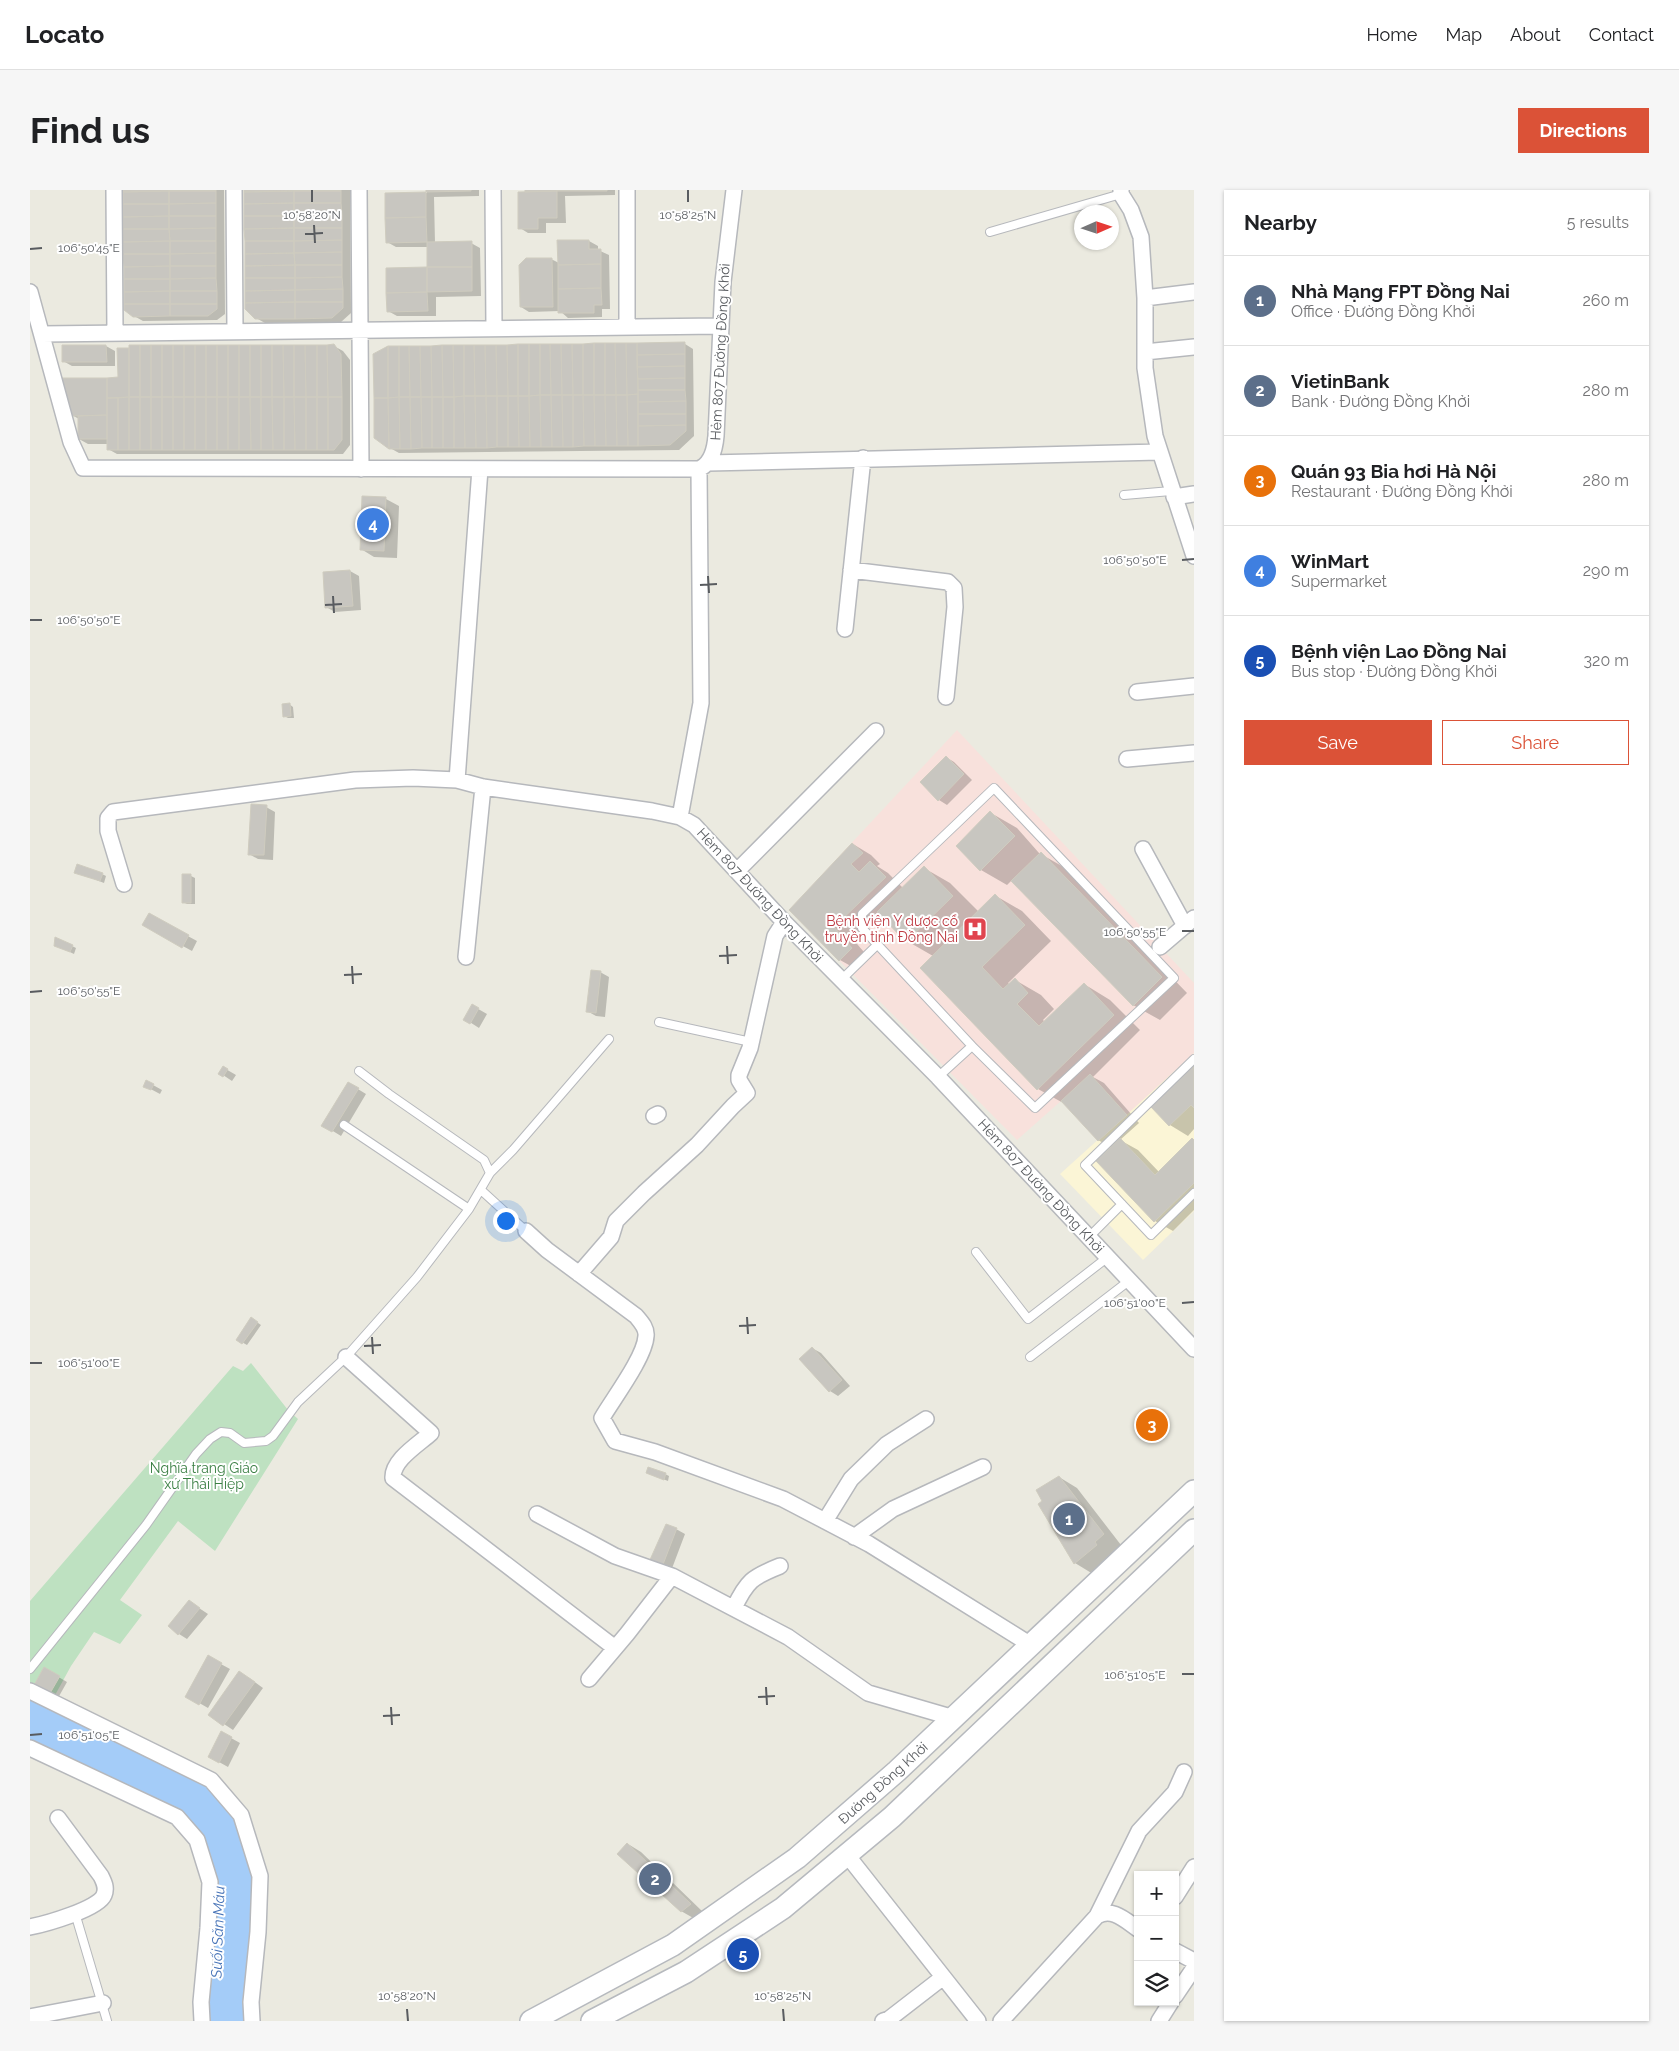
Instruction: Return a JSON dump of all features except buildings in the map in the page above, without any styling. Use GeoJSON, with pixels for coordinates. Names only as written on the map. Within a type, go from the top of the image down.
{"type":"FeatureCollection","features":[{"type":"Feature","properties":{"kind":"main road","name":"Đường Đồng Khởi"},"geometry":{"type":"LineString","coordinates":[[531,2021],[673,1945],[797,1858],[861,1804],[1194,1491]]}},
{"type":"Feature","properties":{"kind":"main road"},"geometry":{"type":"LineString","coordinates":[[592,2021],[686,1972],[783,1908],[892,1817],[1194,1530]]}},
{"type":"Feature","properties":{"kind":"street"},"geometry":{"type":"LineString","coordinates":[[114,190],[115,333]]}},
{"type":"Feature","properties":{"kind":"street"},"geometry":{"type":"LineString","coordinates":[[234,190],[235,331]]}},
{"type":"Feature","properties":{"kind":"street"},"geometry":{"type":"LineString","coordinates":[[358,190],[361,468]]}},
{"type":"Feature","properties":{"kind":"street"},"geometry":{"type":"LineString","coordinates":[[493,190],[494,328]]}},
{"type":"Feature","properties":{"kind":"street"},"geometry":{"type":"LineString","coordinates":[[627,190],[628,327]]}},
{"type":"Feature","properties":{"kind":"street","name":"Hẻm 807 Đường Đồng Khởi"},"geometry":{"type":"LineString","coordinates":[[734,190],[727,239],[720,326],[716,436],[713,452],[704,466],[701,704],[680,817],[694,825],[784,922],[938,1077],[1194,1349]]}},
{"type":"Feature","properties":{"kind":"street"},"geometry":{"type":"LineString","coordinates":[[1121,192],[1132,210],[1141,237],[1145,298],[1145,368],[1155,436],[1172,494],[1194,556]]}},
{"type":"Feature","properties":{"kind":"street"},"geometry":{"type":"LineString","coordinates":[[30,292],[72,442],[83,468],[480,469],[704,466],[863,458],[1159,452]]}},
{"type":"Feature","properties":{"kind":"street"},"geometry":{"type":"LineString","coordinates":[[1145,298],[1194,292]]}},
{"type":"Feature","properties":{"kind":"street"},"geometry":{"type":"LineString","coordinates":[[42,334],[720,326]]}},
{"type":"Feature","properties":{"kind":"street"},"geometry":{"type":"LineString","coordinates":[[1145,352],[1194,347]]}},
{"type":"Feature","properties":{"kind":"street"},"geometry":{"type":"LineString","coordinates":[[845,629],[863,458]]}},
{"type":"Feature","properties":{"kind":"street"},"geometry":{"type":"LineString","coordinates":[[457,780],[480,469]]}},
{"type":"Feature","properties":{"kind":"street"},"geometry":{"type":"LineString","coordinates":[[1172,494],[1194,494]]}},
{"type":"Feature","properties":{"kind":"street"},"geometry":{"type":"LineString","coordinates":[[851,570],[948,582],[954,588],[955,607],[946,696]]}},
{"type":"Feature","properties":{"kind":"street"},"geometry":{"type":"LineString","coordinates":[[1137,692],[1194,686]]}},
{"type":"Feature","properties":{"kind":"street"},"geometry":{"type":"LineString","coordinates":[[737,871],[876,731]]}},
{"type":"Feature","properties":{"kind":"street"},"geometry":{"type":"LineString","coordinates":[[1127,759],[1194,753]]}},
{"type":"Feature","properties":{"kind":"street"},"geometry":{"type":"LineString","coordinates":[[124,884],[108,831],[108,818],[113,812],[354,780],[413,778],[457,780],[483,787],[652,811],[680,817]]}},
{"type":"Feature","properties":{"kind":"street"},"geometry":{"type":"LineString","coordinates":[[466,957],[483,787]]}},
{"type":"Feature","properties":{"kind":"street"},"geometry":{"type":"LineString","coordinates":[[1143,849],[1190,922],[1160,947]]}},
{"type":"Feature","properties":{"kind":"street"},"geometry":{"type":"LineString","coordinates":[[579,1274],[610,1237],[616,1221],[644,1192],[697,1145],[732,1106],[747,1093],[739,1077],[751,1042],[775,936],[784,922]]}},
{"type":"Feature","properties":{"kind":"street"},"geometry":{"type":"LineString","coordinates":[[526,1231],[547,1250],[636,1316],[643,1325],[646,1335],[643,1348],[629,1375],[602,1418],[615,1441],[655,1452],[783,1499],[854,1537],[1032,1645]]}},
{"type":"Feature","properties":{"kind":"street"},"geometry":{"type":"LineString","coordinates":[[346,1357],[431,1433],[399,1463],[395,1468],[393,1478],[615,1648]]}},
{"type":"Feature","properties":{"kind":"street"},"geometry":{"type":"LineString","coordinates":[[825,1521],[851,1479],[888,1444],[926,1419]]}},
{"type":"Feature","properties":{"kind":"street"},"geometry":{"type":"LineString","coordinates":[[854,1537],[893,1509],[984,1467]]}},
{"type":"Feature","properties":{"kind":"street"},"geometry":{"type":"LineString","coordinates":[[537,1514],[614,1556],[672,1576],[788,1637],[868,1692],[954,1718]]}},
{"type":"Feature","properties":{"kind":"street"},"geometry":{"type":"LineString","coordinates":[[734,1608],[743,1588],[753,1579],[780,1566]]}},
{"type":"Feature","properties":{"kind":"street"},"geometry":{"type":"LineString","coordinates":[[589,1679],[672,1576]]}},
{"type":"Feature","properties":{"kind":"street"},"geometry":{"type":"LineString","coordinates":[[30,1691],[211,1780],[241,1815],[260,1876],[258,1932],[251,2002],[252,2021]]}},
{"type":"Feature","properties":{"kind":"street"},"geometry":{"type":"LineString","coordinates":[[30,1748],[177,1817],[197,1840],[210,1882],[201,2002],[202,2021]]}},
{"type":"Feature","properties":{"kind":"street"},"geometry":{"type":"LineString","coordinates":[[1001,2021],[1097,1916],[1139,1831],[1175,1792],[1184,1772]]}},
{"type":"Feature","properties":{"kind":"street"},"geometry":{"type":"LineString","coordinates":[[30,1927],[44,1924],[74,1912],[101,1900],[105,1894],[105,1886],[101,1876],[58,1818]]}},
{"type":"Feature","properties":{"kind":"street"},"geometry":{"type":"LineString","coordinates":[[847,1855],[942,1978],[978,2021]]}},
{"type":"Feature","properties":{"kind":"street"},"geometry":{"type":"LineString","coordinates":[[1179,1890],[1194,1866]]}},
{"type":"Feature","properties":{"kind":"street"},"geometry":{"type":"LineString","coordinates":[[1097,1916],[1104,1912],[1112,1913],[1134,1927]]}},
{"type":"Feature","properties":{"kind":"street"},"geometry":{"type":"LineString","coordinates":[[1179,1953],[1194,1961]]}},
{"type":"Feature","properties":{"kind":"street"},"geometry":{"type":"LineString","coordinates":[[1179,1990],[1194,1968]]}},
{"type":"Feature","properties":{"kind":"street"},"geometry":{"type":"LineString","coordinates":[[883,2021],[889,2019],[942,1978]]}},
{"type":"Feature","properties":{"kind":"street"},"geometry":{"type":"LineString","coordinates":[[30,2017],[103,2003]]}},
{"type":"Feature","properties":{"kind":"street"},"geometry":{"type":"LineString","coordinates":[[1159,2021],[1169,2006]]}},
{"type":"Feature","properties":{"kind":"lane"},"geometry":{"type":"LineString","coordinates":[[990,232],[1121,192]]}},
{"type":"Feature","properties":{"kind":"lane"},"geometry":{"type":"LineString","coordinates":[[1124,495],[1172,494]]}},
{"type":"Feature","properties":{"kind":"lane"},"geometry":{"type":"LineString","coordinates":[[994,788],[1174,978],[1035,1108],[972,1046],[862,928],[862,914],[994,788]]}},
{"type":"Feature","properties":{"kind":"lane"},"geometry":{"type":"LineString","coordinates":[[841,980],[877,945]]}},
{"type":"Feature","properties":{"kind":"lane"},"geometry":{"type":"LineString","coordinates":[[659,1022],[751,1042]]}},
{"type":"Feature","properties":{"kind":"lane"},"geometry":{"type":"LineString","coordinates":[[30,1669],[146,1526],[204,1446],[221,1432],[230,1433],[244,1443],[266,1441],[298,1402],[346,1357],[417,1278],[469,1210],[490,1173],[513,1150],[609,1039]]}},
{"type":"Feature","properties":{"kind":"lane"},"geometry":{"type":"LineString","coordinates":[[938,1077],[972,1046]]}},
{"type":"Feature","properties":{"kind":"lane"},"geometry":{"type":"LineString","coordinates":[[1194,1059],[1085,1165],[1151,1235],[1194,1193]]}},
{"type":"Feature","properties":{"kind":"lane"},"geometry":{"type":"LineString","coordinates":[[359,1070],[389,1094],[484,1160],[490,1173]]}},
{"type":"Feature","properties":{"kind":"lane"},"geometry":{"type":"LineString","coordinates":[[344,1125],[469,1210]]}},
{"type":"Feature","properties":{"kind":"lane"},"geometry":{"type":"LineString","coordinates":[[481,1190],[526,1231]]}},
{"type":"Feature","properties":{"kind":"lane"},"geometry":{"type":"LineString","coordinates":[[1089,1237],[1122,1204]]}},
{"type":"Feature","properties":{"kind":"lane"},"geometry":{"type":"LineString","coordinates":[[976,1252],[1028,1319],[1108,1257]]}},
{"type":"Feature","properties":{"kind":"lane"},"geometry":{"type":"LineString","coordinates":[[1030,1357],[1130,1280]]}},
{"type":"Feature","properties":{"kind":"lane"},"geometry":{"type":"LineString","coordinates":[[74,1912],[107,2021]]}},
{"type":"Feature","properties":{"kind":"shaded area","name":"Bệnh viện Y dược cổ truyền tỉnh Đồng Nai"},"geometry":{"type":"Polygon","coordinates":[[[957,730],[1194,983],[1194,1053],[1098,1141],[1061,1101],[1017,1140],[789,910],[957,730]]]}},
{"type":"Feature","properties":{"kind":"shaded area"},"geometry":{"type":"Polygon","coordinates":[[[1194,1053],[1194,1211],[1143,1260],[1060,1174],[1194,1053]]]}},
{"type":"Feature","properties":{"kind":"green space","name":"Nghĩa trang Giáo xứ Thái Hiệp"},"geometry":{"type":"Polygon","coordinates":[[[251,1363],[288,1410],[298,1419],[215,1551],[178,1521],[120,1600],[142,1615],[120,1644],[94,1632],[71,1666],[54,1697],[30,1685],[30,1601],[233,1366],[243,1371],[251,1363]]]}},
{"type":"Feature","properties":{"kind":"water","name":"Suối Săn Máu"},"geometry":{"type":"Polygon","coordinates":[[[30,1698],[207,1785],[236,1817],[254,1875],[247,2021],[208,2021],[202,1837],[30,1741],[30,1698]]]}},
{"type":"Feature","properties":{"kind":"place","name":"WinMart"},"geometry":{"type":"Point","coordinates":[373,524]}},
{"type":"Feature","properties":{"kind":"place","name":"Bệnh viện Y dược cổ truyền tỉnh Đồng Nai"},"geometry":{"type":"Point","coordinates":[975,929]}},
{"type":"Feature","properties":{"kind":"place","name":"Quán 93 Bia hơi Hà Nội"},"geometry":{"type":"Point","coordinates":[1152,1425]}},
{"type":"Feature","properties":{"kind":"place","name":"Nhà Mạng FPT Đồng Nai"},"geometry":{"type":"Point","coordinates":[1069,1519]}},
{"type":"Feature","properties":{"kind":"place","name":"VietinBank"},"geometry":{"type":"Point","coordinates":[655,1879]}},
{"type":"Feature","properties":{"kind":"place","name":"Bệnh viện Lao Đồng Nai"},"geometry":{"type":"Point","coordinates":[743,1954]}}]}
